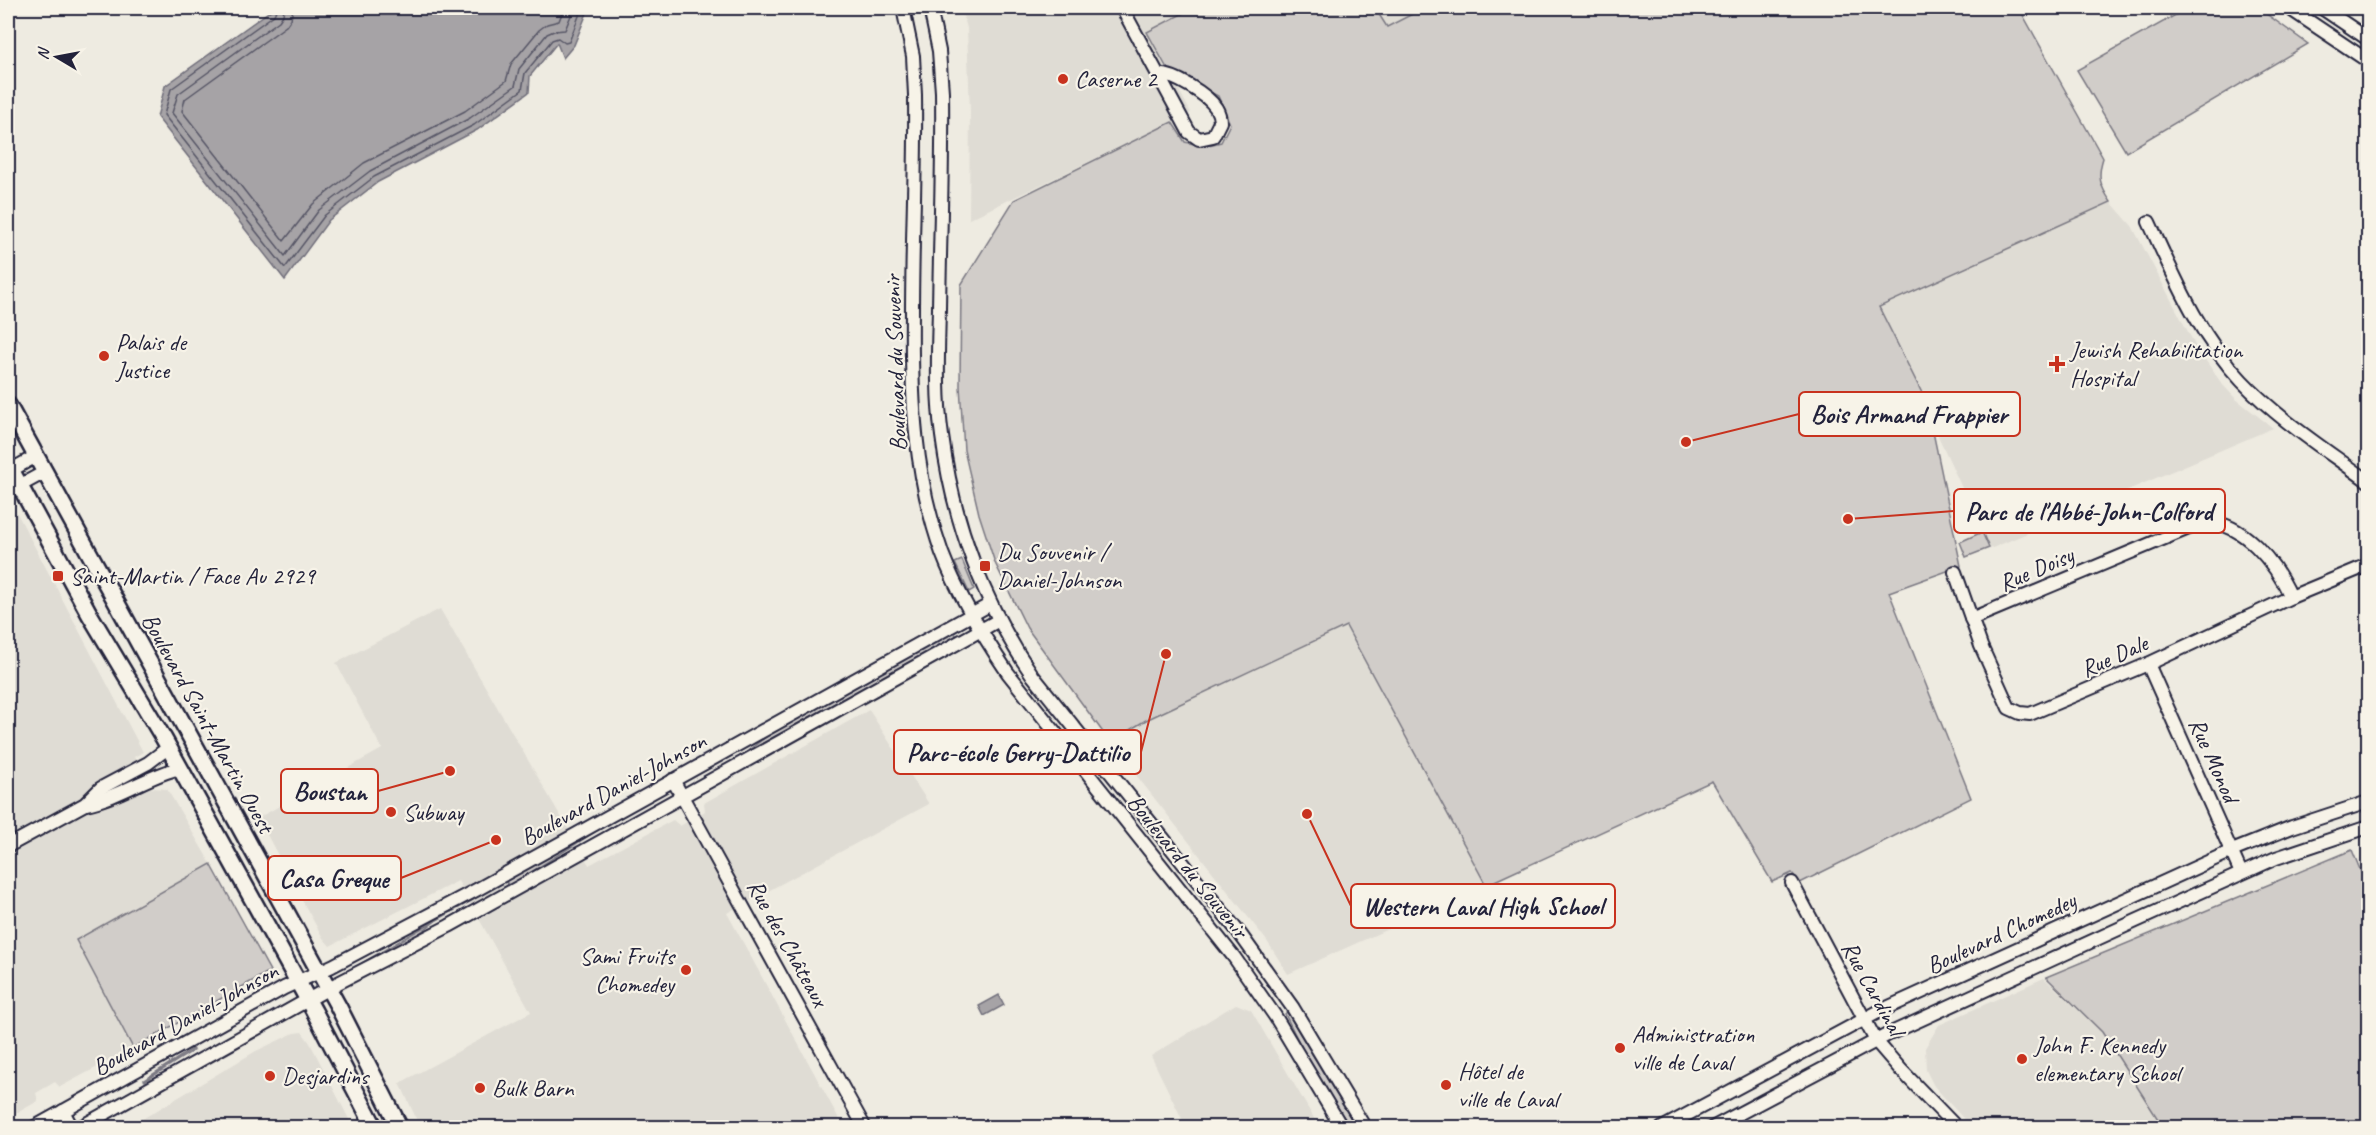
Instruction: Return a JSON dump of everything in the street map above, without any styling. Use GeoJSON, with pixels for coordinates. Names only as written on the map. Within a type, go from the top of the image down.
{"type":"FeatureCollection","features":[{"type":"Feature","properties":{"kind":"main road","name":"Boulevard Saint-Martin Ouest"},"geometry":{"type":"LineString","coordinates":[[8,405],[329,989],[400,1128]]}},
{"type":"Feature","properties":{"kind":"main road","name":"Boulevard Saint-Martin Ouest"},"geometry":{"type":"LineString","coordinates":[[9,468],[14,489],[169,747],[309,1001],[375,1128]]}},
{"type":"Feature","properties":{"kind":"street","name":"Boulevard du Souvenir"},"geometry":{"type":"LineString","coordinates":[[903,8],[913,56],[915,88],[912,386],[915,440],[924,490],[950,572],[981,630],[1034,707],[1234,957],[1280,1025],[1342,1128]]}},
{"type":"Feature","properties":{"kind":"street","name":"Boulevard du Souvenir"},"geometry":{"type":"LineString","coordinates":[[930,8],[939,51],[942,92],[938,346],[942,434],[948,476],[959,519],[976,568],[991,604],[1016,651],[1042,688],[1198,880],[1253,953],[1308,1031],[1365,1128]]}},
{"type":"Feature","properties":{"kind":"street"},"geometry":{"type":"LineString","coordinates":[[1122,8],[1158,75],[1189,132],[1199,139],[1213,136],[1220,122],[1214,105],[1176,78],[1165,74],[1158,75]]}},
{"type":"Feature","properties":{"kind":"street"},"geometry":{"type":"LineString","coordinates":[[2289,8],[2368,61]]}},
{"type":"Feature","properties":{"kind":"street"},"geometry":{"type":"LineString","coordinates":[[2322,8],[2368,39]]}},
{"type":"Feature","properties":{"kind":"street"},"geometry":{"type":"LineString","coordinates":[[2149,222],[2194,315],[2235,374],[2279,415],[2368,481]]}},
{"type":"Feature","properties":{"kind":"street"},"geometry":{"type":"LineString","coordinates":[[9,468],[36,456]]}},
{"type":"Feature","properties":{"kind":"street"},"geometry":{"type":"LineString","coordinates":[[14,489],[45,472]]}},
{"type":"Feature","properties":{"kind":"street","name":"Rue Doisy"},"geometry":{"type":"LineString","coordinates":[[1971,620],[2203,522],[2216,521],[2254,544],[2280,573],[2291,597]]}},
{"type":"Feature","properties":{"kind":"street","name":"Rue Dale"},"geometry":{"type":"LineString","coordinates":[[1955,572],[1971,620],[2009,708],[2020,713],[2040,711],[2148,664],[2291,597],[2368,565]]}},
{"type":"Feature","properties":{"kind":"street","name":"Boulevard Daniel-Johnson"},"geometry":{"type":"LineString","coordinates":[[33,1128],[298,981],[478,889],[991,604]]}},
{"type":"Feature","properties":{"kind":"street","name":"Boulevard Daniel-Johnson"},"geometry":{"type":"LineString","coordinates":[[79,1128],[329,989],[440,931],[999,620]]}},
{"type":"Feature","properties":{"kind":"street","name":"Rue Monod"},"geometry":{"type":"LineString","coordinates":[[2148,664],[2241,873]]}},
{"type":"Feature","properties":{"kind":"street"},"geometry":{"type":"LineString","coordinates":[[85,804],[101,788],[148,763],[169,747]]}},
{"type":"Feature","properties":{"kind":"street"},"geometry":{"type":"LineString","coordinates":[[8,846],[85,804],[107,799],[161,772],[180,768]]}},
{"type":"Feature","properties":{"kind":"street","name":"Rue des Châteaux"},"geometry":{"type":"LineString","coordinates":[[673,780],[865,1128]]}},
{"type":"Feature","properties":{"kind":"street","name":"Boulevard Chomedey"},"geometry":{"type":"LineString","coordinates":[[1662,1128],[1864,1019],[2232,851],[2298,825],[2368,802]]}},
{"type":"Feature","properties":{"kind":"street","name":"Boulevard Chomedey"},"geometry":{"type":"LineString","coordinates":[[1712,1128],[1876,1041],[2241,873],[2319,842],[2368,827]]}},
{"type":"Feature","properties":{"kind":"street","name":"Rue Cardinal"},"geometry":{"type":"LineString","coordinates":[[1792,883],[1884,1053],[1957,1128]]}},
{"type":"Feature","properties":{"kind":"street"},"geometry":{"type":"LineString","coordinates":[[63,1111],[72,1128]]}},
{"type":"Feature","properties":{"kind":"shaded area"},"geometry":{"type":"Polygon","coordinates":[[[961,8],[1193,8],[1148,32],[1191,113],[969,219],[970,112],[967,28],[961,8]]]}},
{"type":"Feature","properties":{"kind":"shaded area"},"geometry":{"type":"Polygon","coordinates":[[[1193,8],[1375,8],[1387,27],[1424,8],[2019,8],[2103,158],[2100,171],[2101,181],[2111,202],[1879,307],[1927,403],[1961,566],[1889,592],[1971,798],[1800,883],[1792,873],[1772,882],[1712,781],[1486,885],[1346,626],[1146,720],[1110,742],[1027,628],[995,563],[979,514],[964,450],[960,386],[961,285],[1014,200],[1172,122],[1185,142],[1204,146],[1221,142],[1230,124],[1218,96],[1168,70],[1147,32],[1193,8]]]}},
{"type":"Feature","properties":{"kind":"shaded area"},"geometry":{"type":"Polygon","coordinates":[[[1375,8],[1423,8],[1386,27],[1375,8]]]}},
{"type":"Feature","properties":{"kind":"shaded area"},"geometry":{"type":"Polygon","coordinates":[[[2188,8],[2258,8],[2308,44],[2126,152],[2077,70],[2188,8]]]}},
{"type":"Feature","properties":{"kind":"shaded area","name":"Jewish Rehabilitation Hospital"},"geometry":{"type":"Polygon","coordinates":[[[2111,202],[2132,226],[2195,345],[2222,384],[2236,399],[2273,428],[1990,549],[1879,307],[2111,202]]]}},
{"type":"Feature","properties":{"kind":"shaded area"},"geometry":{"type":"Polygon","coordinates":[[[8,496],[143,752],[134,757],[152,788],[167,789],[211,864],[76,940],[133,1048],[60,1087],[55,1082],[36,1093],[38,1101],[8,1118],[8,496]]]}},
{"type":"Feature","properties":{"kind":"shaded area"},"geometry":{"type":"Polygon","coordinates":[[[1982,532],[1989,548],[1966,557],[1960,542],[1982,532]]]}},
{"type":"Feature","properties":{"kind":"shaded area"},"geometry":{"type":"Polygon","coordinates":[[[962,560],[974,589],[969,592],[955,563],[962,560]]]}},
{"type":"Feature","properties":{"kind":"shaded area"},"geometry":{"type":"Polygon","coordinates":[[[440,609],[589,865],[673,820],[680,826],[705,811],[704,803],[869,710],[929,804],[727,913],[844,1128],[420,1127],[400,1083],[531,1012],[458,881],[330,946],[323,938],[258,818],[382,749],[336,663],[440,609]]]}},
{"type":"Feature","properties":{"kind":"shaded area"},"geometry":{"type":"Polygon","coordinates":[[[1346,626],[1486,885],[1288,974],[1267,941],[1110,742],[1146,720],[1346,626]]]}},
{"type":"Feature","properties":{"kind":"shaded area"},"geometry":{"type":"Polygon","coordinates":[[[954,631],[957,637],[737,759],[775,730],[954,631]]]}},
{"type":"Feature","properties":{"kind":"shaded area"},"geometry":{"type":"Polygon","coordinates":[[[592,832],[509,886],[505,880],[592,832]]]}},
{"type":"Feature","properties":{"kind":"shaded area"},"geometry":{"type":"Polygon","coordinates":[[[2352,850],[2368,889],[2368,1127],[2163,1127],[2102,1032],[2046,977],[2352,850]]]}},
{"type":"Feature","properties":{"kind":"shaded area"},"geometry":{"type":"Polygon","coordinates":[[[211,864],[270,971],[133,1048],[76,940],[211,864]]]}},
{"type":"Feature","properties":{"kind":"shaded area"},"geometry":{"type":"Polygon","coordinates":[[[472,899],[437,920],[406,943],[343,974],[472,899]]]}},
{"type":"Feature","properties":{"kind":"shaded area","name":"John F. Kennedy elementary School"},"geometry":{"type":"Polygon","coordinates":[[[2044,978],[2102,1032],[2163,1127],[1971,1127],[1934,1086],[1926,1070],[1925,1048],[1939,1025],[2044,978]]]}},
{"type":"Feature","properties":{"kind":"shaded area"},"geometry":{"type":"Polygon","coordinates":[[[1236,1004],[1251,1010],[1319,1127],[1186,1127],[1151,1056],[1236,1004]]]}},
{"type":"Feature","properties":{"kind":"shaded area"},"geometry":{"type":"Polygon","coordinates":[[[1287,1012],[1356,1127],[1351,1127],[1323,1086],[1285,1014],[1287,1012]]]}},
{"type":"Feature","properties":{"kind":"shaded area"},"geometry":{"type":"Polygon","coordinates":[[[302,1032],[310,1043],[353,1127],[129,1127],[256,1051],[294,1033],[302,1032]]]}},
{"type":"Feature","properties":{"kind":"shaded area"},"geometry":{"type":"Polygon","coordinates":[[[192,1049],[194,1050],[144,1080],[192,1049]]]}},
{"type":"Feature","properties":{"kind":"water"},"geometry":{"type":"Polygon","coordinates":[[[274,8],[589,8],[574,45],[563,58],[557,43],[530,76],[529,92],[477,130],[378,182],[329,220],[285,280],[157,117],[165,86],[274,8]]]}},
{"type":"Feature","properties":{"kind":"water"},"geometry":{"type":"Polygon","coordinates":[[[999,995],[1004,1005],[984,1016],[979,1006],[999,995]]]}},
{"type":"Feature","properties":{"kind":"place","name":"Caserne 2"},"geometry":{"type":"Point","coordinates":[1063,79]}},
{"type":"Feature","properties":{"kind":"place","name":"Palais de Justice"},"geometry":{"type":"Point","coordinates":[104,356]}},
{"type":"Feature","properties":{"kind":"place","name":"Jewish Rehabilitation Hospital"},"geometry":{"type":"Point","coordinates":[2057,364]}},
{"type":"Feature","properties":{"kind":"place","name":"Bois Armand Frappier"},"geometry":{"type":"Point","coordinates":[1686,442]}},
{"type":"Feature","properties":{"kind":"place","name":"Parc de l'Abbé-John-Colford"},"geometry":{"type":"Point","coordinates":[1848,519]}},
{"type":"Feature","properties":{"kind":"place","name":"Du Souvenir / Daniel-Johnson"},"geometry":{"type":"Point","coordinates":[985,566]}},
{"type":"Feature","properties":{"kind":"place","name":"Saint-Martin / Face Au 2929"},"geometry":{"type":"Point","coordinates":[58,576]}},
{"type":"Feature","properties":{"kind":"place","name":"Parc-école Gerry-Dattilio"},"geometry":{"type":"Point","coordinates":[1166,654]}},
{"type":"Feature","properties":{"kind":"place","name":"Boustan"},"geometry":{"type":"Point","coordinates":[450,771]}},
{"type":"Feature","properties":{"kind":"place","name":"Subway"},"geometry":{"type":"Point","coordinates":[391,812]}},
{"type":"Feature","properties":{"kind":"place","name":"Western Laval High School"},"geometry":{"type":"Point","coordinates":[1307,814]}},
{"type":"Feature","properties":{"kind":"place","name":"Casa Greque"},"geometry":{"type":"Point","coordinates":[496,840]}},
{"type":"Feature","properties":{"kind":"place","name":"Sami Fruits Chomedey"},"geometry":{"type":"Point","coordinates":[686,970]}},
{"type":"Feature","properties":{"kind":"place","name":"Administration ville de Laval"},"geometry":{"type":"Point","coordinates":[1620,1048]}},
{"type":"Feature","properties":{"kind":"place","name":"John F. Kennedy elementary School"},"geometry":{"type":"Point","coordinates":[2022,1059]}},
{"type":"Feature","properties":{"kind":"place","name":"Desjardins"},"geometry":{"type":"Point","coordinates":[270,1076]}},
{"type":"Feature","properties":{"kind":"place","name":"Hôtel de ville de Laval"},"geometry":{"type":"Point","coordinates":[1446,1085]}},
{"type":"Feature","properties":{"kind":"place","name":"Bulk Barn"},"geometry":{"type":"Point","coordinates":[480,1088]}}]}
